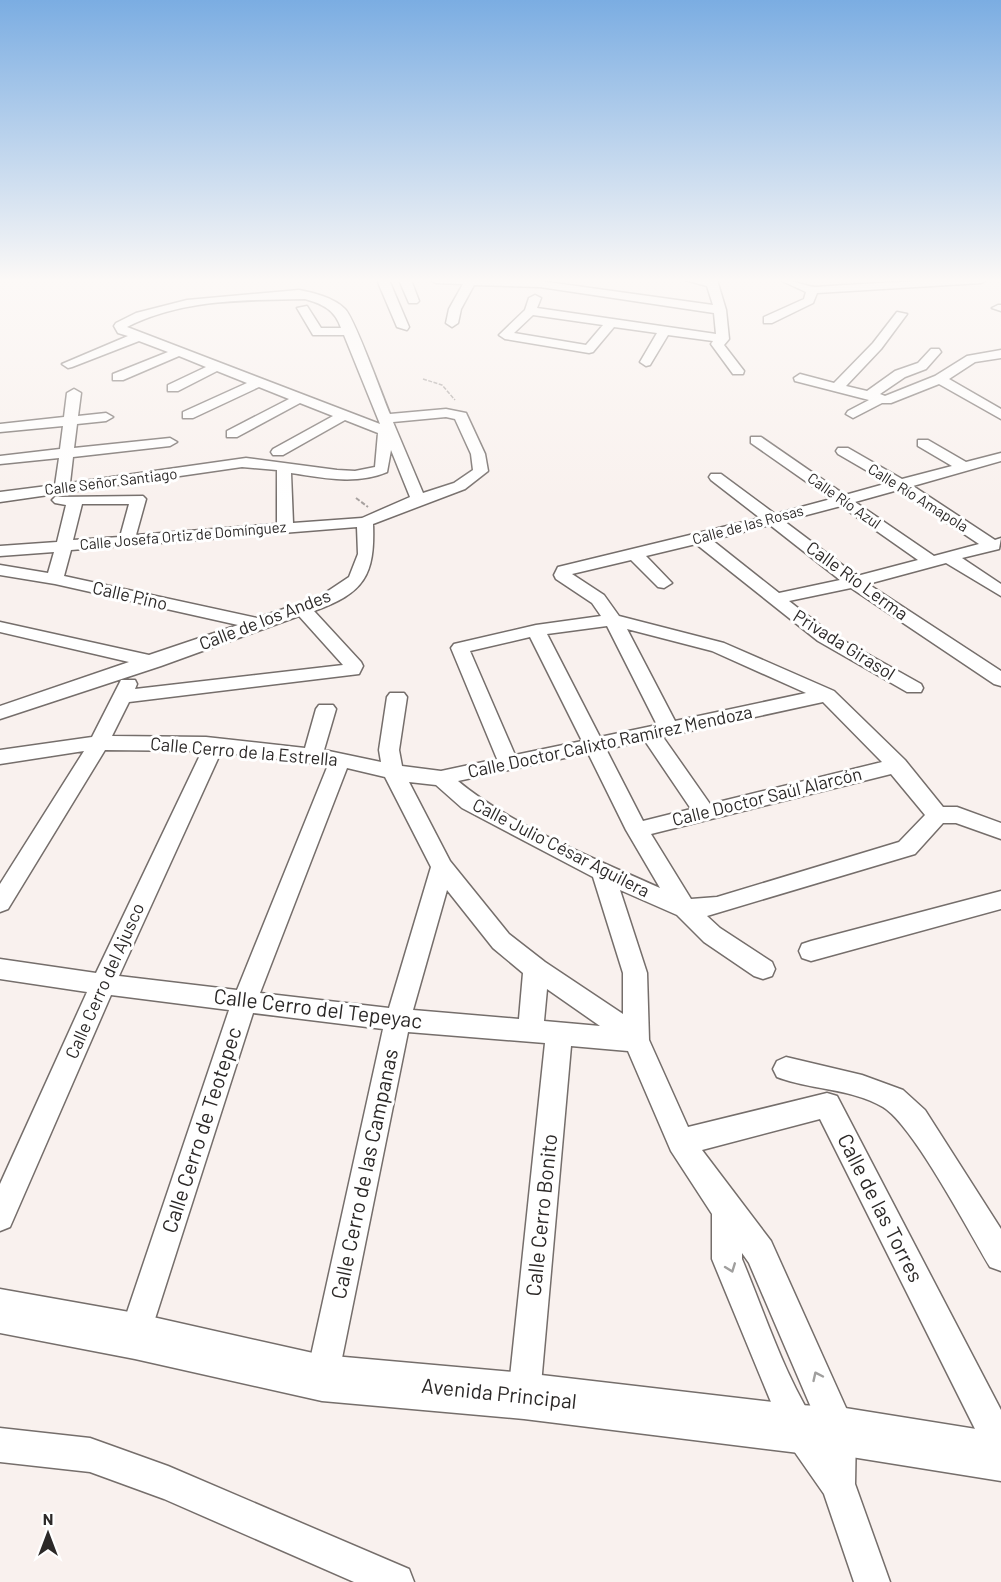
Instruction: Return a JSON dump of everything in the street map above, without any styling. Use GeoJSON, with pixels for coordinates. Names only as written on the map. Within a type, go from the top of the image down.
{"type":"FeatureCollection","features":[{"type":"Feature","properties":{"kind":"street"},"geometry":{"type":"LineString","coordinates":[[68,364],[94,354]]}},
{"type":"Feature","properties":{"kind":"street"},"geometry":{"type":"LineString","coordinates":[[118,376],[173,354]]}},
{"type":"Feature","properties":{"kind":"street"},"geometry":{"type":"LineString","coordinates":[[183,354],[343,416],[388,428],[455,414],[461,416],[478,454],[481,471],[471,481],[418,499],[365,522]]}},
{"type":"Feature","properties":{"kind":"street"},"geometry":{"type":"LineString","coordinates":[[360,354],[418,499]]}},
{"type":"Feature","properties":{"kind":"street"},"geometry":{"type":"LineString","coordinates":[[646,362],[651,354]]}},
{"type":"Feature","properties":{"kind":"street"},"geometry":{"type":"LineString","coordinates":[[725,354],[738,371]]}},
{"type":"Feature","properties":{"kind":"street"},"geometry":{"type":"LineString","coordinates":[[838,386],[869,354]]}},
{"type":"Feature","properties":{"kind":"street"},"geometry":{"type":"LineString","coordinates":[[879,398],[900,374],[922,366],[934,354]]}},
{"type":"Feature","properties":{"kind":"street"},"geometry":{"type":"LineString","coordinates":[[853,414],[879,398],[940,379],[971,358],[998,357]]}},
{"type":"Feature","properties":{"kind":"street"},"geometry":{"type":"LineString","coordinates":[[173,388],[215,367]]}},
{"type":"Feature","properties":{"kind":"street"},"geometry":{"type":"LineString","coordinates":[[800,378],[879,398]]}},
{"type":"Feature","properties":{"kind":"street"},"geometry":{"type":"LineString","coordinates":[[940,379],[1001,415]]}},
{"type":"Feature","properties":{"kind":"street"},"geometry":{"type":"LineString","coordinates":[[188,415],[257,383]]}},
{"type":"Feature","properties":{"kind":"street"},"geometry":{"type":"LineString","coordinates":[[62,489],[74,393]]}},
{"type":"Feature","properties":{"kind":"street"},"geometry":{"type":"LineString","coordinates":[[231,434],[298,399]]}},
{"type":"Feature","properties":{"kind":"street"},"geometry":{"type":"LineString","coordinates":[[279,452],[343,416]]}},
{"type":"Feature","properties":{"kind":"street"},"geometry":{"type":"LineString","coordinates":[[0,428],[106,417]]}},
{"type":"Feature","properties":{"kind":"street","name":"Calle Señor Santiago"},"geometry":{"type":"LineString","coordinates":[[0,496],[222,468],[246,462],[284,469],[376,473],[382,469],[388,428]]}},
{"type":"Feature","properties":{"kind":"street","name":"Calle Río Azul"},"geometry":{"type":"LineString","coordinates":[[756,440],[844,501],[940,559],[1001,591]]}},
{"type":"Feature","properties":{"kind":"street"},"geometry":{"type":"LineString","coordinates":[[0,460],[170,442]]}},
{"type":"Feature","properties":{"kind":"street"},"geometry":{"type":"LineString","coordinates":[[923,442],[966,468]]}},
{"type":"Feature","properties":{"kind":"street","name":"Calle Río Amapola"},"geometry":{"type":"LineString","coordinates":[[843,451],[997,545]]}},
{"type":"Feature","properties":{"kind":"street","name":"Calle de las Rosas"},"geometry":{"type":"LineString","coordinates":[[613,620],[598,599],[562,575],[564,571],[636,555],[844,501],[1001,457]]}},
{"type":"Feature","properties":{"kind":"street"},"geometry":{"type":"LineString","coordinates":[[284,469],[285,528]]}},
{"type":"Feature","properties":{"kind":"street","name":"Calle Río Lerma"},"geometry":{"type":"LineString","coordinates":[[716,477],[854,582],[1001,680]]}},
{"type":"Feature","properties":{"kind":"street"},"geometry":{"type":"LineString","coordinates":[[44,491],[52,500],[138,499],[127,541]]}},
{"type":"Feature","properties":{"kind":"street"},"geometry":{"type":"LineString","coordinates":[[55,579],[75,501]]}},
{"type":"Feature","properties":{"kind":"street","name":"Calle Josefa Ortiz de Domínguez"},"geometry":{"type":"LineString","coordinates":[[0,551],[365,522]]}},
{"type":"Feature","properties":{"kind":"street","name":"Calle de los Andes"},"geometry":{"type":"LineString","coordinates":[[0,713],[9,704],[154,662],[325,602],[357,580],[366,554],[365,522]]}},
{"type":"Feature","properties":{"kind":"street","name":"Privada Girasol"},"geometry":{"type":"LineString","coordinates":[[699,538],[825,637],[914,688]]}},
{"type":"Feature","properties":{"kind":"street"},"geometry":{"type":"LineString","coordinates":[[774,599],[854,582],[997,545]]}},
{"type":"Feature","properties":{"kind":"street"},"geometry":{"type":"LineString","coordinates":[[636,555],[664,583]]}},
{"type":"Feature","properties":{"kind":"street","name":"Calle Pino"},"geometry":{"type":"LineString","coordinates":[[0,570],[55,579],[259,624]]}},
{"type":"Feature","properties":{"kind":"street"},"geometry":{"type":"LineString","coordinates":[[122,697],[352,670],[354,666],[303,609]]}},
{"type":"Feature","properties":{"kind":"street"},"geometry":{"type":"LineString","coordinates":[[613,620],[661,732],[705,813]]}},
{"type":"Feature","properties":{"kind":"street"},"geometry":{"type":"LineString","coordinates":[[509,764],[460,648],[536,630],[613,620],[718,647],[827,695],[849,713],[898,765],[937,815]]}},
{"type":"Feature","properties":{"kind":"street"},"geometry":{"type":"LineString","coordinates":[[0,627],[154,662]]}},
{"type":"Feature","properties":{"kind":"street"},"geometry":{"type":"LineString","coordinates":[[536,630],[593,747],[637,830],[686,909],[712,935],[762,969]]}},
{"type":"Feature","properties":{"kind":"street"},"geometry":{"type":"LineString","coordinates":[[0,903],[100,741],[134,668]]}},
{"type":"Feature","properties":{"kind":"street","name":"Calle Doctor Calixto Ramírez Mendoza"},"geometry":{"type":"LineString","coordinates":[[393,772],[419,778],[441,778],[827,695]]}},
{"type":"Feature","properties":{"kind":"street"},"geometry":{"type":"LineString","coordinates":[[397,697],[389,750],[393,772],[442,867],[501,941],[536,969],[598,1009],[636,1040]]}},
{"type":"Feature","properties":{"kind":"street"},"geometry":{"type":"LineString","coordinates":[[314,755],[326,709]]}},
{"type":"Feature","properties":{"kind":"street","name":"Calle Cerro de la Estrella"},"geometry":{"type":"LineString","coordinates":[[0,757],[100,741],[214,746],[314,755],[393,772]]}},
{"type":"Feature","properties":{"kind":"street","name":"Calle Cerro del Ajusco"},"geometry":{"type":"LineString","coordinates":[[0,1216],[103,984],[214,746]]}},
{"type":"Feature","properties":{"kind":"street","name":"Calle Cerro de Teotepec"},"geometry":{"type":"LineString","coordinates":[[135,1336],[245,1000],[340,759]]}},
{"type":"Feature","properties":{"kind":"street","name":"Calle Doctor Saúl Alarcón"},"geometry":{"type":"LineString","coordinates":[[637,830],[898,765]]}},
{"type":"Feature","properties":{"kind":"street","name":"Calle Julio César Aguilera"},"geometry":{"type":"LineString","coordinates":[[441,778],[470,803],[603,872],[686,909]]}},
{"type":"Feature","properties":{"kind":"street"},"geometry":{"type":"LineString","coordinates":[[686,909],[717,906],[907,848],[937,815],[957,815],[1001,831]]}},
{"type":"Feature","properties":{"kind":"street","name":"Calle Cerro de las Campanas"},"geometry":{"type":"LineString","coordinates":[[322,1378],[398,1020],[442,867]]}},
{"type":"Feature","properties":{"kind":"street"},"geometry":{"type":"LineString","coordinates":[[603,872],[635,973],[636,1040],[681,1142],[727,1210],[728,1259],[782,1393],[819,1430],[872,1582]]}},
{"type":"Feature","properties":{"kind":"street"},"geometry":{"type":"LineString","coordinates":[[812,951],[1001,900]]}},
{"type":"Feature","properties":{"kind":"street","name":"Calle Cerro del Tepeyac"},"geometry":{"type":"LineString","coordinates":[[0,969],[398,1020],[636,1040]]}},
{"type":"Feature","properties":{"kind":"street","name":"Calle Cerro Bonito"},"geometry":{"type":"LineString","coordinates":[[524,1396],[545,1031],[536,969]]}},
{"type":"Feature","properties":{"kind":"street"},"geometry":{"type":"LineString","coordinates":[[786,1069],[853,1083],[893,1099],[915,1119],[1001,1256]]}},
{"type":"Feature","properties":{"kind":"street","name":"Calle de las Torres"},"geometry":{"type":"LineString","coordinates":[[681,1142],[827,1105],[1001,1444]]}},
{"type":"Feature","properties":{"kind":"street","name":"Avenida Principal"},"geometry":{"type":"LineString","coordinates":[[0,1311],[135,1336],[322,1378],[524,1396],[819,1430],[1001,1457]]}},
{"type":"Feature","properties":{"kind":"street"},"geometry":{"type":"LineString","coordinates":[[0,1445],[90,1455],[168,1483],[396,1582]]}},
{"type":"Feature","properties":{"kind":"path"},"geometry":{"type":"LineString","coordinates":[[423,379],[442,385],[451,394],[457,404],[455,414]]}}]}
